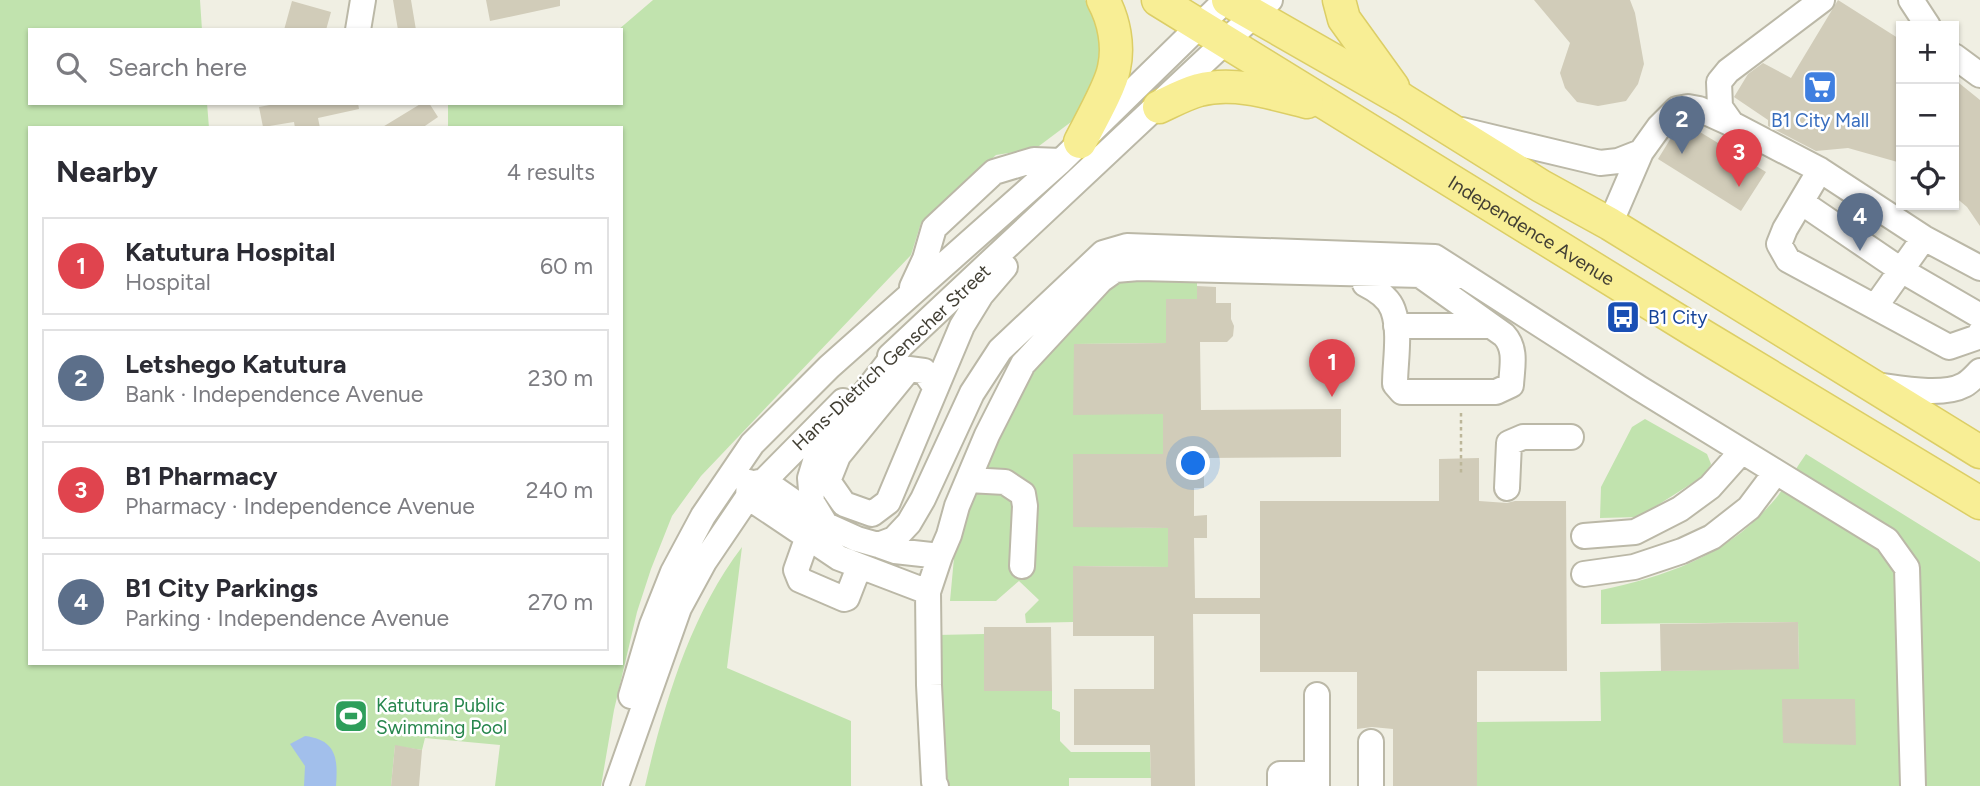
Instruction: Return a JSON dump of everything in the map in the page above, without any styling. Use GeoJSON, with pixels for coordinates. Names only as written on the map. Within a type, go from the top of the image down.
{"type":"FeatureCollection","features":[{"type":"Feature","properties":{"kind":"main road"},"geometry":{"type":"LineString","coordinates":[[1071,152],[1114,69],[1114,27],[1111,13],[1103,0]]}},
{"type":"Feature","properties":{"kind":"main road","name":"Independence Avenue"},"geometry":{"type":"LineString","coordinates":[[1158,0],[1980,503]]}},
{"type":"Feature","properties":{"kind":"main road"},"geometry":{"type":"LineString","coordinates":[[1339,0],[1344,19],[1371,61],[1403,100]]}},
{"type":"Feature","properties":{"kind":"main road"},"geometry":{"type":"LineString","coordinates":[[1245,4],[1541,186],[1610,224],[1980,452]]}},
{"type":"Feature","properties":{"kind":"main road"},"geometry":{"type":"LineString","coordinates":[[1158,107],[1199,90],[1232,87],[1269,93],[1335,110]]}},
{"type":"Feature","properties":{"kind":"street"},"geometry":{"type":"LineString","coordinates":[[358,28],[363,0]]}},
{"type":"Feature","properties":{"kind":"street"},"geometry":{"type":"LineString","coordinates":[[1732,124],[1720,107],[1719,82],[1728,71],[1822,0]]}},
{"type":"Feature","properties":{"kind":"street"},"geometry":{"type":"LineString","coordinates":[[1911,0],[1925,21]]}},
{"type":"Feature","properties":{"kind":"street","name":"Hans-Dietrich Genscher Street"},"geometry":{"type":"LineString","coordinates":[[615,786],[622,727],[652,625],[673,572],[703,516],[752,444],[829,367],[1071,152],[1245,4]]}},
{"type":"Feature","properties":{"kind":"street","name":"Hans-Dietrich Genscher Street"},"geometry":{"type":"LineString","coordinates":[[615,786],[679,608],[730,519],[754,487],[1158,107],[1212,33]]}},
{"type":"Feature","properties":{"kind":"street"},"geometry":{"type":"LineString","coordinates":[[1959,60],[1980,75]]}},
{"type":"Feature","properties":{"kind":"street"},"geometry":{"type":"LineString","coordinates":[[1610,224],[1642,152],[1659,127],[1677,109],[1688,107],[1732,124],[1820,170],[1924,238],[1980,268]]}},
{"type":"Feature","properties":{"kind":"street"},"geometry":{"type":"LineString","coordinates":[[1444,125],[1600,163],[1618,161],[1642,152]]}},
{"type":"Feature","properties":{"kind":"street"},"geometry":{"type":"LineString","coordinates":[[905,300],[921,269],[934,228],[994,172],[1071,152]]}},
{"type":"Feature","properties":{"kind":"street"},"geometry":{"type":"LineString","coordinates":[[1820,170],[1779,244],[1788,260],[1949,347],[1978,337],[1980,333]]}},
{"type":"Feature","properties":{"kind":"street"},"geometry":{"type":"LineString","coordinates":[[936,388],[924,371],[909,369],[838,456],[828,481],[844,504],[872,514],[888,502],[936,388],[962,326],[981,295],[1083,177]]}},
{"type":"Feature","properties":{"kind":"street"},"geometry":{"type":"LineString","coordinates":[[1801,202],[1901,270],[1980,316]]}},
{"type":"Feature","properties":{"kind":"street"},"geometry":{"type":"LineString","coordinates":[[1875,307],[1924,238]]}},
{"type":"Feature","properties":{"kind":"street"},"geometry":{"type":"LineString","coordinates":[[878,545],[894,539],[909,523],[923,499],[972,393],[1000,350],[1103,253],[1127,246],[1435,257],[1887,540],[1907,568],[1913,786]]}},
{"type":"Feature","properties":{"kind":"street"},"geometry":{"type":"LineString","coordinates":[[936,786],[929,685],[928,592],[968,480],[987,435],[1023,364],[1101,280],[1115,270],[1139,268],[1462,276]]}},
{"type":"Feature","properties":{"kind":"street"},"geometry":{"type":"LineString","coordinates":[[1364,284],[1375,289],[1393,309],[1396,326],[1395,384],[1402,392],[1496,392],[1511,385],[1511,343],[1504,335],[1420,275]]}},
{"type":"Feature","properties":{"kind":"street"},"geometry":{"type":"LineString","coordinates":[[1396,326],[1491,326]]}},
{"type":"Feature","properties":{"kind":"street"},"geometry":{"type":"LineString","coordinates":[[822,530],[813,502],[810,478],[817,456],[901,346]]}},
{"type":"Feature","properties":{"kind":"street"},"geometry":{"type":"LineString","coordinates":[[1868,384],[1919,390],[1947,390],[1962,386],[1980,371]]}},
{"type":"Feature","properties":{"kind":"street"},"geometry":{"type":"LineString","coordinates":[[1507,488],[1509,443],[1523,437],[1571,437]]}},
{"type":"Feature","properties":{"kind":"street"},"geometry":{"type":"LineString","coordinates":[[752,444],[754,487]]}},
{"type":"Feature","properties":{"kind":"street"},"geometry":{"type":"LineString","coordinates":[[1584,536],[1635,532],[1680,509],[1710,487],[1742,451]]}},
{"type":"Feature","properties":{"kind":"street"},"geometry":{"type":"LineString","coordinates":[[1584,573],[1634,567],[1682,551],[1712,537],[1749,508],[1776,472]]}},
{"type":"Feature","properties":{"kind":"street"},"geometry":{"type":"LineString","coordinates":[[968,480],[1005,482],[1023,494],[1025,506],[1022,566]]}},
{"type":"Feature","properties":{"kind":"street"},"geometry":{"type":"LineString","coordinates":[[703,516],[754,487]]}},
{"type":"Feature","properties":{"kind":"street"},"geometry":{"type":"LineString","coordinates":[[754,487],[822,530],[859,567],[928,592]]}},
{"type":"Feature","properties":{"kind":"street"},"geometry":{"type":"LineString","coordinates":[[844,504],[822,530],[796,570],[800,580],[844,600],[859,567]]}},
{"type":"Feature","properties":{"kind":"street"},"geometry":{"type":"LineString","coordinates":[[822,530],[895,551],[940,556]]}},
{"type":"Feature","properties":{"kind":"street"},"geometry":{"type":"LineString","coordinates":[[1280,786],[1280,775],[1317,780],[1317,695]]}},
{"type":"Feature","properties":{"kind":"street"},"geometry":{"type":"LineString","coordinates":[[1371,742],[1371,786]]}},
{"type":"Feature","properties":{"kind":"path"},"geometry":{"type":"LineString","coordinates":[[1461,392],[1461,475]]}},
{"type":"Feature","properties":{"kind":"green space"},"geometry":{"type":"Polygon","coordinates":[[[0,0],[200,0],[202,28],[28,28],[28,105],[207,105],[209,126],[28,126],[28,665],[623,665],[623,126],[448,126],[448,105],[623,105],[623,28],[620,28],[653,0],[1085,0],[1097,14],[1104,38],[1101,69],[1090,95],[1071,122],[1035,149],[996,155],[921,223],[911,255],[701,476],[672,516],[637,612],[614,710],[601,786],[495,786],[500,745],[425,738],[422,750],[395,746],[391,786],[0,786],[0,0]]]}},
{"type":"Feature","properties":{"kind":"green space"},"geometry":{"type":"Polygon","coordinates":[[[1138,279],[1197,280],[1197,299],[1166,299],[1166,343],[1075,344],[1074,414],[1163,414],[1163,454],[1073,454],[1073,526],[1168,528],[1168,567],[1073,566],[1073,622],[1026,623],[1025,614],[1039,600],[1019,581],[996,601],[950,601],[955,547],[981,471],[1031,373],[1101,292],[1118,282],[1138,279]]]}},
{"type":"Feature","properties":{"kind":"green space"},"geometry":{"type":"Polygon","coordinates":[[[1645,419],[1707,454],[1711,464],[1705,475],[1639,517],[1600,518],[1601,487],[1632,427],[1645,419]]]}},
{"type":"Feature","properties":{"kind":"green space"},"geometry":{"type":"Polygon","coordinates":[[[1806,454],[1980,562],[1980,786],[1477,786],[1477,722],[1601,721],[1600,672],[1799,668],[1798,622],[1601,624],[1601,590],[1670,571],[1733,539],[1773,501],[1806,454]]]}},
{"type":"Feature","properties":{"kind":"green space"},"geometry":{"type":"Polygon","coordinates":[[[742,547],[727,668],[851,721],[851,786],[645,786],[670,692],[693,631],[724,573],[742,547]]]}},
{"type":"Feature","properties":{"kind":"green space"},"geometry":{"type":"Polygon","coordinates":[[[984,634],[984,691],[1052,691],[1052,709],[1060,712],[1060,741],[1071,752],[1150,752],[1151,778],[1069,778],[1069,786],[949,786],[940,746],[937,635],[984,634]]]}},
{"type":"Feature","properties":{"kind":"water"},"geometry":{"type":"Polygon","coordinates":[[[305,736],[324,742],[333,752],[336,759],[336,786],[304,786],[305,766],[290,744],[305,736]]]}},
{"type":"Feature","properties":{"kind":"building"},"geometry":{"type":"Polygon","coordinates":[[[393,0],[411,0],[416,28],[398,28],[393,0]]]}},
{"type":"Feature","properties":{"kind":"building"},"geometry":{"type":"Polygon","coordinates":[[[486,0],[560,0],[560,6],[490,21],[486,0]]]}},
{"type":"Feature","properties":{"kind":"building"},"geometry":{"type":"Polygon","coordinates":[[[1534,0],[1630,0],[1635,13],[1644,64],[1638,84],[1626,101],[1598,106],[1577,102],[1565,88],[1560,73],[1570,43],[1534,0]]]}},
{"type":"Feature","properties":{"kind":"building","name":"B1 City Mall"},"geometry":{"type":"Polygon","coordinates":[[[1838,0],[1896,37],[1896,162],[1848,148],[1816,151],[1768,126],[1768,120],[1734,97],[1748,74],[1763,63],[1791,78],[1838,0]]]}},
{"type":"Feature","properties":{"kind":"building"},"geometry":{"type":"Polygon","coordinates":[[[292,1],[331,12],[327,28],[285,28],[292,1]]]}},
{"type":"Feature","properties":{"kind":"building"},"geometry":{"type":"Polygon","coordinates":[[[1959,83],[1980,100],[1980,226],[1959,200],[1959,83]]]}},
{"type":"Feature","properties":{"kind":"building"},"geometry":{"type":"Polygon","coordinates":[[[358,105],[359,109],[318,118],[320,126],[295,126],[294,122],[263,126],[259,107],[358,105]]]}},
{"type":"Feature","properties":{"kind":"building"},"geometry":{"type":"Polygon","coordinates":[[[419,105],[430,105],[438,117],[425,126],[384,126],[419,105]]]}},
{"type":"Feature","properties":{"kind":"building"},"geometry":{"type":"Polygon","coordinates":[[[1685,123],[1766,172],[1741,211],[1658,159],[1674,133],[1685,123]]]}},
{"type":"Feature","properties":{"kind":"building"},"geometry":{"type":"Polygon","coordinates":[[[1197,286],[1216,287],[1216,303],[1231,303],[1234,326],[1233,336],[1227,342],[1200,342],[1201,410],[1341,409],[1341,457],[1204,458],[1204,488],[1194,488],[1194,516],[1207,515],[1207,538],[1194,538],[1195,598],[1260,598],[1260,501],[1439,501],[1439,459],[1479,458],[1479,501],[1566,501],[1567,671],[1477,671],[1477,786],[1393,786],[1393,729],[1357,729],[1357,672],[1260,672],[1260,614],[1193,614],[1195,786],[1151,786],[1150,745],[1074,745],[1074,689],[1154,689],[1154,636],[1073,636],[1073,566],[1168,567],[1168,528],[1073,527],[1073,454],[1163,454],[1163,414],[1073,415],[1074,344],[1166,343],[1166,299],[1197,299],[1197,286]]]}},
{"type":"Feature","properties":{"kind":"building"},"geometry":{"type":"Polygon","coordinates":[[[1798,622],[1799,669],[1661,671],[1660,624],[1798,622]]]}},
{"type":"Feature","properties":{"kind":"building"},"geometry":{"type":"Polygon","coordinates":[[[984,627],[1051,627],[1052,691],[984,691],[984,627]]]}},
{"type":"Feature","properties":{"kind":"building"},"geometry":{"type":"Polygon","coordinates":[[[1782,699],[1855,699],[1856,745],[1783,743],[1782,699]]]}},
{"type":"Feature","properties":{"kind":"building"},"geometry":{"type":"Polygon","coordinates":[[[395,745],[422,750],[419,786],[391,786],[395,745]]]}},
{"type":"Feature","properties":{"kind":"place","name":"B1 City Mall"},"geometry":{"type":"Point","coordinates":[1820,87]}},
{"type":"Feature","properties":{"kind":"place","name":"Letshego Katutura"},"geometry":{"type":"Point","coordinates":[1682,154]}},
{"type":"Feature","properties":{"kind":"place","name":"B1 Pharmacy"},"geometry":{"type":"Point","coordinates":[1739,187]}},
{"type":"Feature","properties":{"kind":"place","name":"B1 City Parkings"},"geometry":{"type":"Point","coordinates":[1860,251]}},
{"type":"Feature","properties":{"kind":"place","name":"B1 City"},"geometry":{"type":"Point","coordinates":[1623,317]}},
{"type":"Feature","properties":{"kind":"place","name":"Katutura Hospital"},"geometry":{"type":"Point","coordinates":[1332,397]}},
{"type":"Feature","properties":{"kind":"place","name":"Katutura Public Swimming Pool"},"geometry":{"type":"Point","coordinates":[351,716]}}]}
